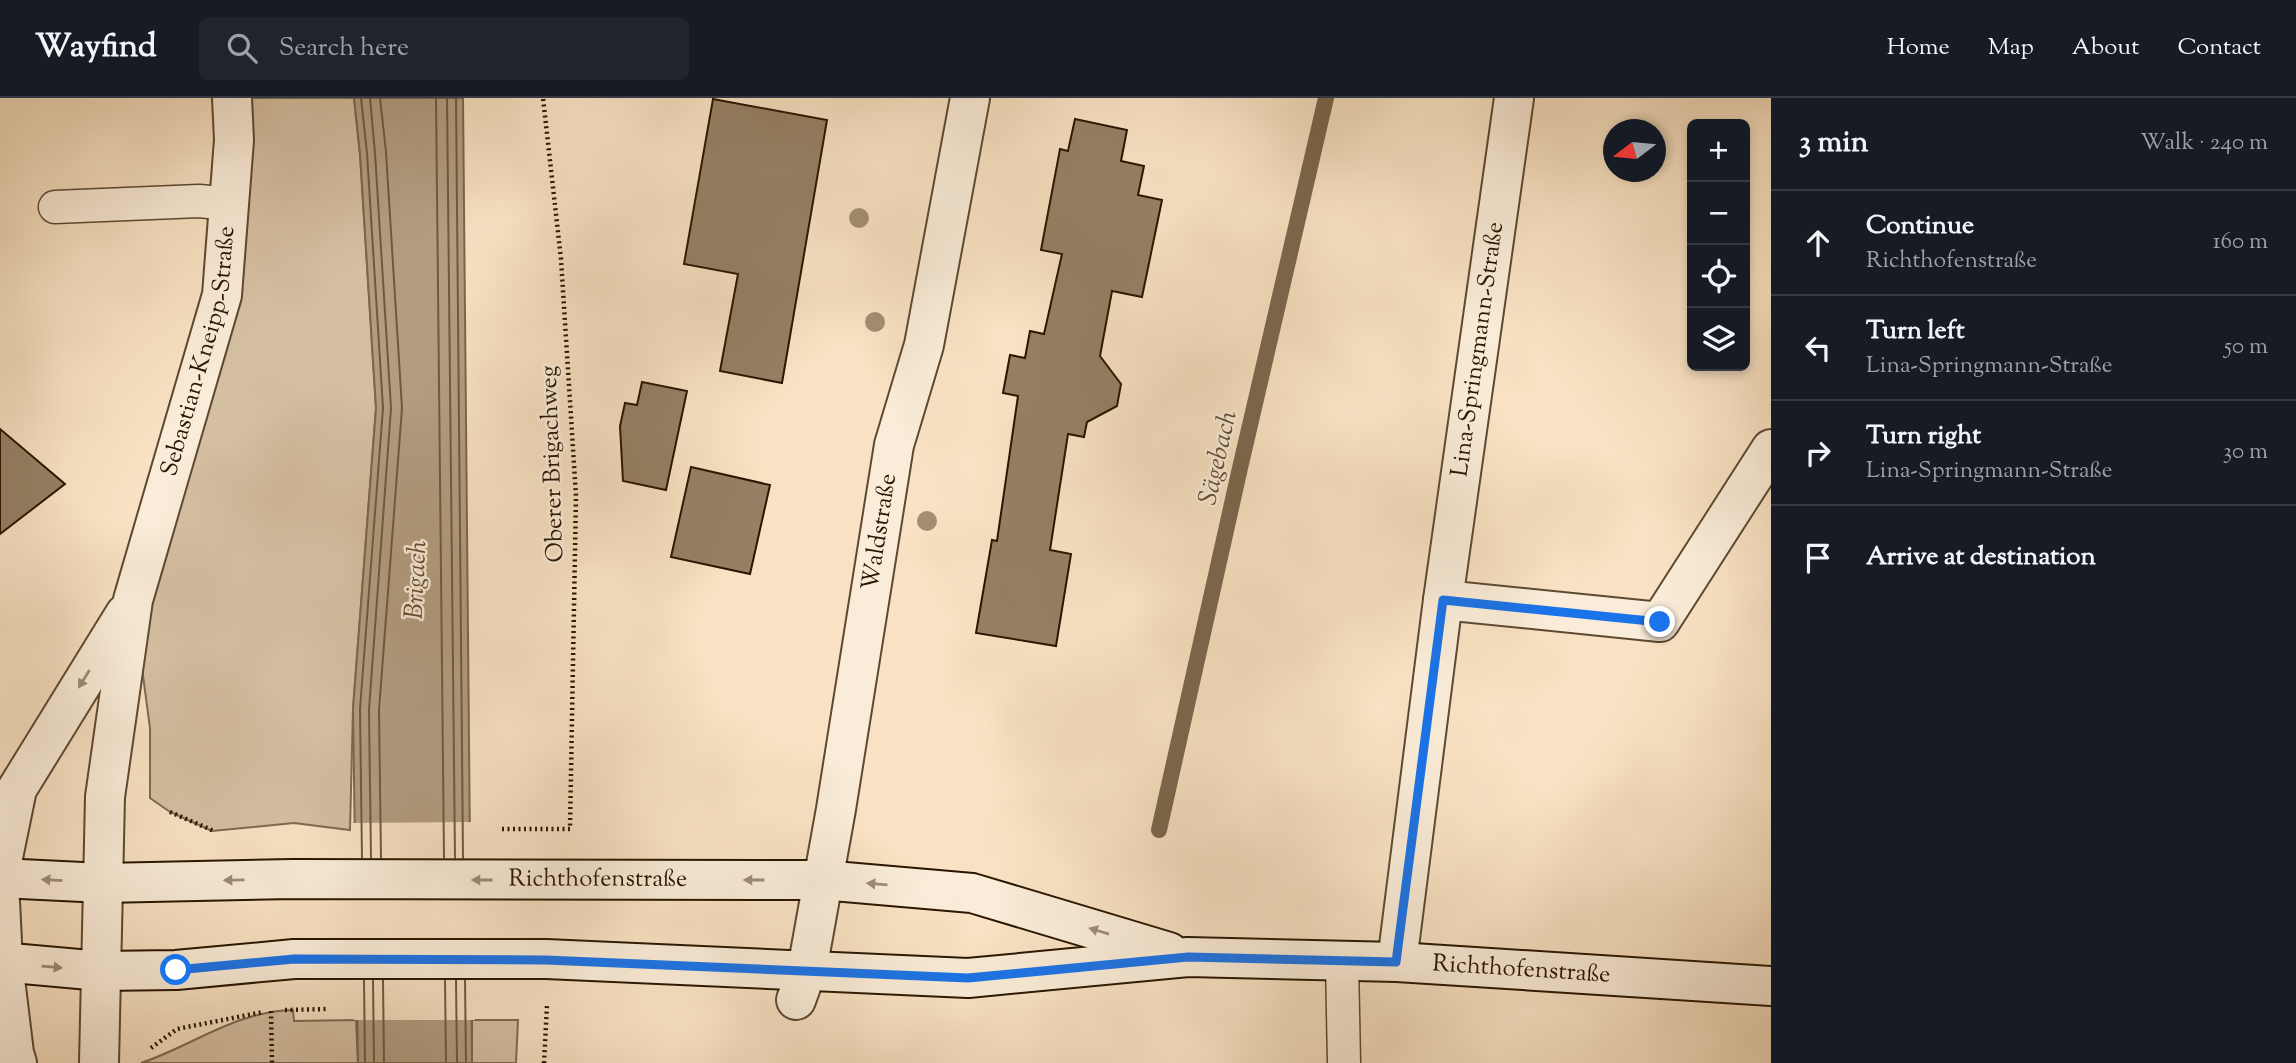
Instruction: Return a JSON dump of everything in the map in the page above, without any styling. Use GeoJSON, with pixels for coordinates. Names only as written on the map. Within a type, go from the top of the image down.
{"type":"FeatureCollection","features":[{"type":"Feature","properties":{"kind":"street","name":"Sebastian-Kneipp-Straße"},"geometry":{"type":"LineString","coordinates":[[99,1063],[105,797],[133,600],[222,295],[234,140],[232,98]]}},
{"type":"Feature","properties":{"kind":"street","name":"Waldstraße"},"geometry":{"type":"LineString","coordinates":[[801,985],[822,880],[894,445],[924,345],[970,98]]}},
{"type":"Feature","properties":{"kind":"street","name":"Lina-Springmann-Straße"},"geometry":{"type":"LineString","coordinates":[[1396,962],[1443,600],[1514,98]]}},
{"type":"Feature","properties":{"kind":"street"},"geometry":{"type":"LineString","coordinates":[[1443,600],[1660,622],[1771,449]]}},
{"type":"Feature","properties":{"kind":"street","name":"Sebastian-Kneipp-Straße"},"geometry":{"type":"LineString","coordinates":[[0,872],[17,789],[133,600]]}},
{"type":"Feature","properties":{"kind":"street","name":"Richthofenstraße"},"geometry":{"type":"LineString","coordinates":[[0,878],[103,883],[293,879],[822,880],[972,893],[1188,957]]}},
{"type":"Feature","properties":{"kind":"street"},"geometry":{"type":"LineString","coordinates":[[0,901],[2,962],[17,1063]]}},
{"type":"Feature","properties":{"kind":"street","name":"Richthofenstraße"},"geometry":{"type":"LineString","coordinates":[[2,962],[101,971],[176,970],[294,959],[546,960],[801,985],[968,978],[1188,957],[1396,962],[1771,986]]}},
{"type":"Feature","properties":{"kind":"lane"},"geometry":{"type":"LineString","coordinates":[[55,207],[199,201],[230,204]]}},
{"type":"Feature","properties":{"kind":"lane"},"geometry":{"type":"LineString","coordinates":[[1342,961],[1345,1063]]}},
{"type":"Feature","properties":{"kind":"path","name":"Oberer Brigachweg"},"geometry":{"type":"LineString","coordinates":[[544,98],[561,259],[576,496],[570,829],[552,829]]}},
{"type":"Feature","properties":{"kind":"path"},"geometry":{"type":"LineString","coordinates":[[170,812],[212,831],[225,831]]}},
{"type":"Feature","properties":{"kind":"path"},"geometry":{"type":"LineString","coordinates":[[544,1063],[547,1005]]}},
{"type":"Feature","properties":{"kind":"path"},"geometry":{"type":"LineString","coordinates":[[151,1048],[177,1029],[271,1010],[272,1063]]}},
{"type":"Feature","properties":{"kind":"shaded area"},"geometry":{"type":"Polygon","coordinates":[[[232,98],[354,98],[376,408],[353,709],[350,830],[294,823],[212,831],[170,812],[150,798],[150,728],[133,601],[222,295],[232,98]]]}},
{"type":"Feature","properties":{"kind":"shaded area"},"geometry":{"type":"Polygon","coordinates":[[[293,1010],[294,1021],[356,1020],[358,1063],[141,1063],[252,1016],[293,1010]]]}},
{"type":"Feature","properties":{"kind":"shaded area"},"geometry":{"type":"Polygon","coordinates":[[[472,1020],[518,1020],[516,1063],[472,1063],[472,1020]]]}},
{"type":"Feature","properties":{"kind":"water","name":"Brigach"},"geometry":{"type":"Polygon","coordinates":[[[354,98],[463,98],[472,1063],[358,1063],[353,709],[376,408],[354,98]]]}},
{"type":"Feature","properties":{"kind":"pier"},"geometry":{"type":"Polygon","coordinates":[[[473,822],[475,1020],[354,1020],[351,823],[473,822]]]}},
{"type":"Feature","properties":{"kind":"building"},"geometry":{"type":"Polygon","coordinates":[[[713,99],[827,120],[782,383],[720,371],[738,274],[684,264],[713,99]]]}},
{"type":"Feature","properties":{"kind":"building"},"geometry":{"type":"Polygon","coordinates":[[[1075,119],[1127,130],[1121,161],[1144,166],[1138,195],[1162,200],[1142,297],[1112,291],[1100,356],[1121,384],[1117,406],[1087,422],[1084,437],[1068,434],[1050,550],[1071,554],[1056,646],[976,633],[992,540],[997,541],[1018,396],[1003,393],[1010,355],[1025,358],[1030,331],[1044,334],[1062,254],[1041,250],[1060,149],[1068,151],[1075,119]]]}},
{"type":"Feature","properties":{"kind":"building"},"geometry":{"type":"Polygon","coordinates":[[[642,382],[687,391],[666,490],[623,481],[620,426],[625,403],[637,405],[642,382]]]}},
{"type":"Feature","properties":{"kind":"building"},"geometry":{"type":"Polygon","coordinates":[[[0,429],[65,484],[0,534],[0,429]]]}},
{"type":"Feature","properties":{"kind":"building"},"geometry":{"type":"Polygon","coordinates":[[[691,467],[770,485],[750,574],[671,557],[691,467]]]}},
{"type":"Feature","properties":{"kind":"waterway","name":"Sägebach"},"geometry":{"type":"LineString","coordinates":[[1159,830],[1326,98]]}},
{"type":"Feature","properties":{"kind":"route"},"geometry":{"type":"LineString","coordinates":[[176,970],[294,959],[546,960],[968,978],[1188,957],[1396,962],[1443,600],[1660,622]]}}]}
